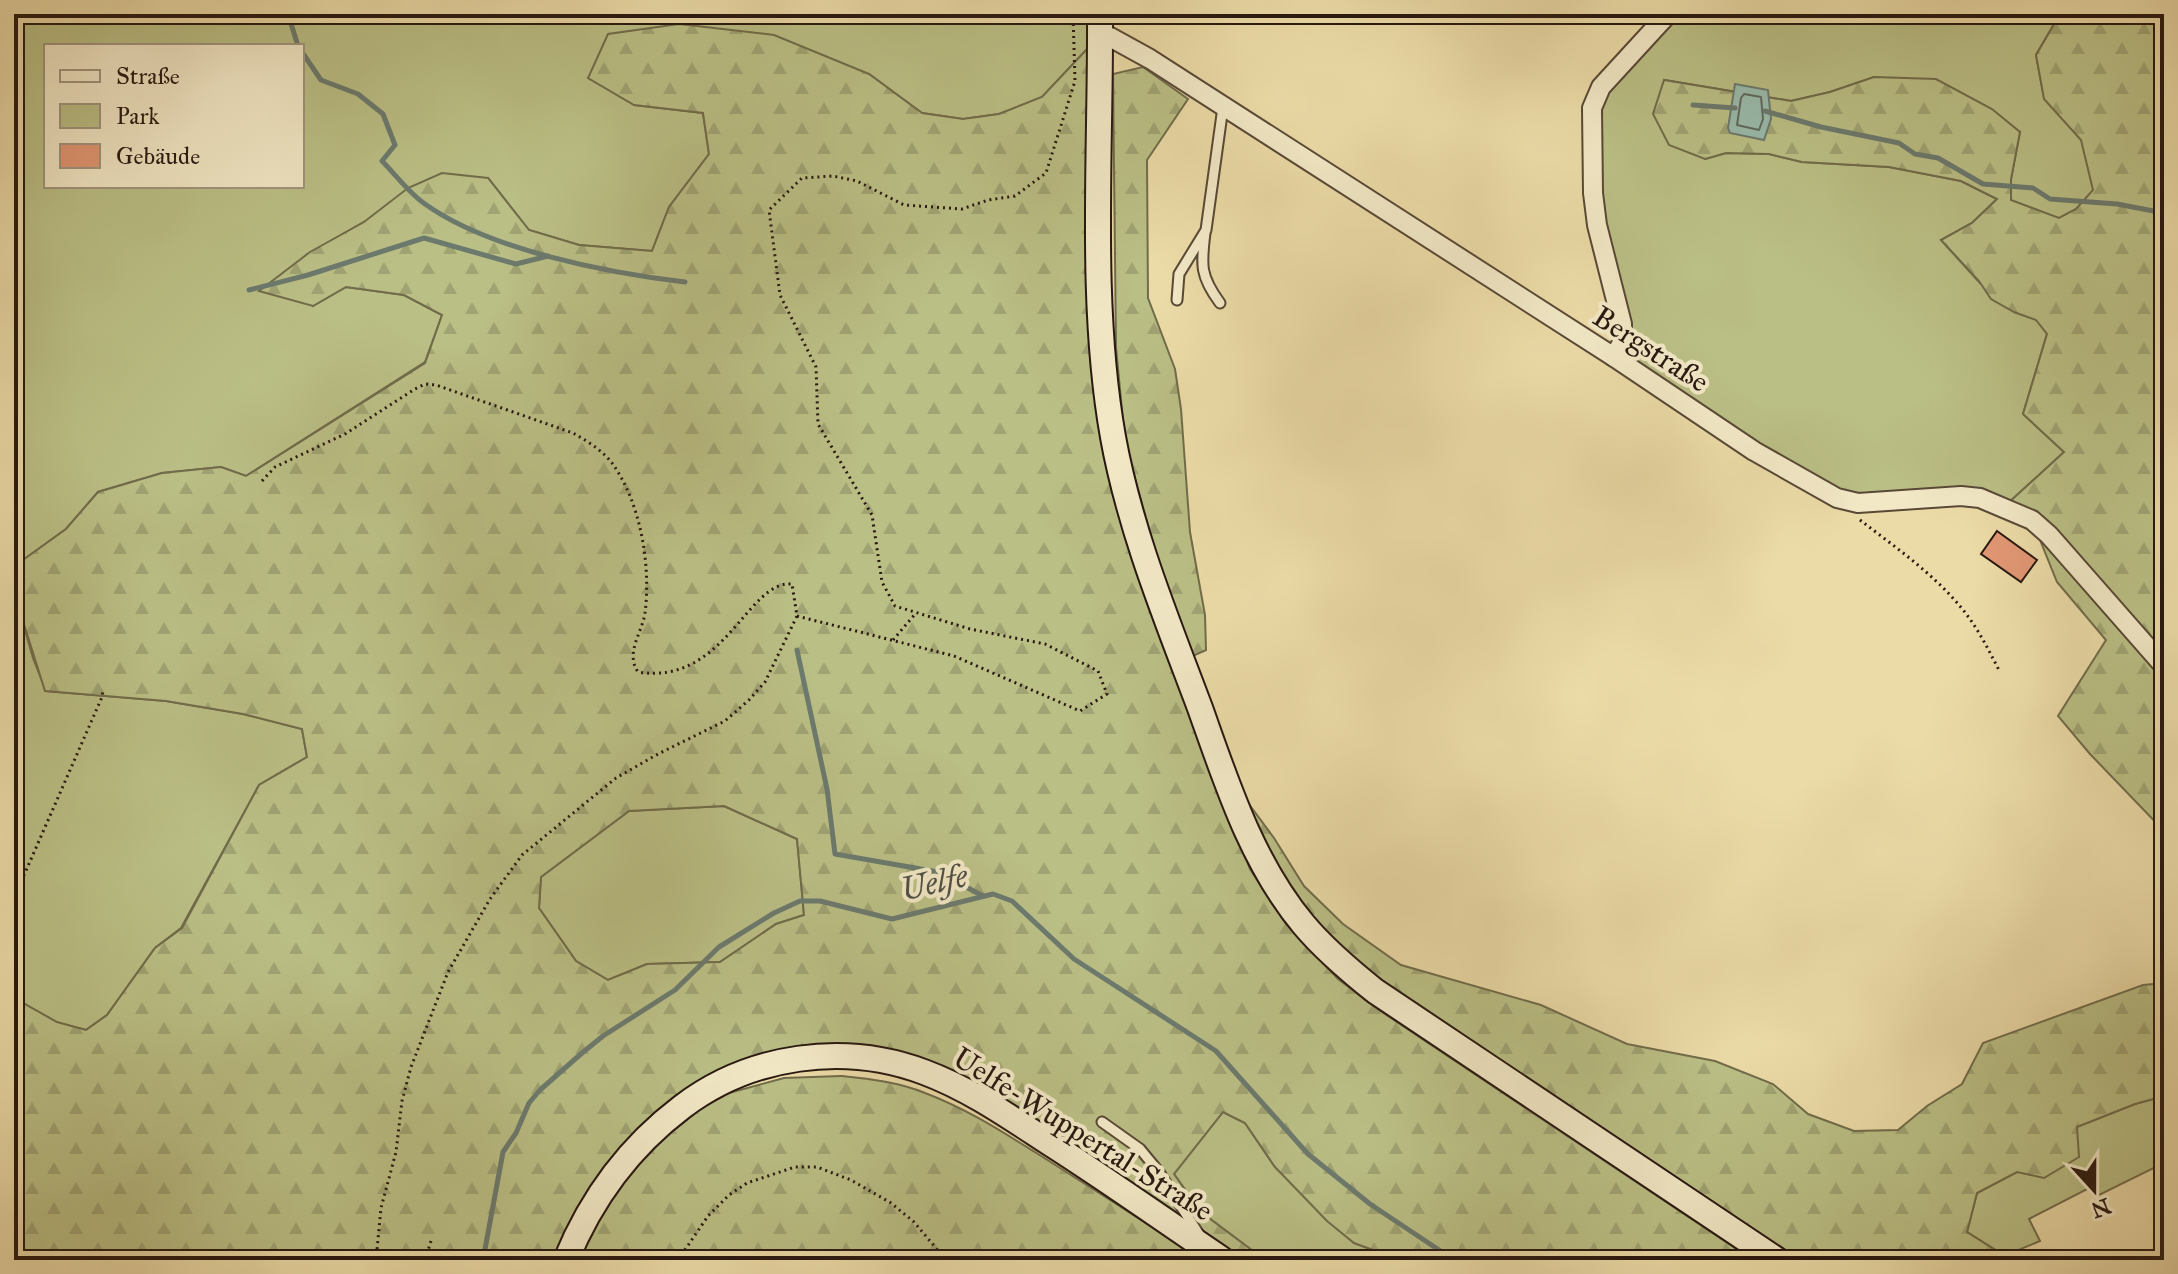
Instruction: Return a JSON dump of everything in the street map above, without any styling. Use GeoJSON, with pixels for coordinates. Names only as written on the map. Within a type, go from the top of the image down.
{"type":"FeatureCollection","features":[{"type":"Feature","properties":{"kind":"main road"},"geometry":{"type":"LineString","coordinates":[[1100,24],[1101,316],[1114,439],[1131,511],[1159,597],[1234,799],[1268,874],[1317,939],[1375,991],[1777,1260]]}},
{"type":"Feature","properties":{"kind":"main road","name":"Uelfe-Wuppertal-Straße"},"geometry":{"type":"LineString","coordinates":[[566,1260],[583,1221],[611,1178],[639,1144],[677,1110],[729,1078],[765,1065],[813,1056],[858,1058],[905,1066],[950,1084],[1071,1157],[1216,1256]]}},
{"type":"Feature","properties":{"kind":"street"},"geometry":{"type":"LineString","coordinates":[[1614,357],[1622,343],[1622,324],[1597,225],[1593,193],[1592,108],[1601,87],[1668,14]]}},
{"type":"Feature","properties":{"kind":"street","name":"Bergstraße"},"geometry":{"type":"LineString","coordinates":[[1100,24],[1127,45],[1614,357],[1754,451],[1837,498],[1867,503],[1946,497],[1980,498],[2032,520],[2049,535],[2164,666]]}},
{"type":"Feature","properties":{"kind":"lane"},"geometry":{"type":"LineString","coordinates":[[1220,303],[1207,286],[1201,269],[1223,107]]}},
{"type":"Feature","properties":{"kind":"lane"},"geometry":{"type":"LineString","coordinates":[[1177,300],[1179,274],[1206,230]]}},
{"type":"Feature","properties":{"kind":"lane"},"geometry":{"type":"LineString","coordinates":[[1102,1122],[1140,1149],[1216,1256]]}},
{"type":"Feature","properties":{"kind":"path"},"geometry":{"type":"LineString","coordinates":[[797,616],[954,656],[1080,711],[1107,694],[1098,671],[1045,644],[970,629],[895,606],[882,582],[872,515],[818,424],[816,367],[780,295],[769,210],[802,178],[833,176],[857,181],[904,205],[962,209],[988,200],[1015,196],[1046,173],[1075,81],[1073,14]]}},
{"type":"Feature","properties":{"kind":"path"},"geometry":{"type":"LineString","coordinates":[[262,481],[275,467],[345,434],[415,389],[425,384],[436,385],[573,433],[592,444],[611,462],[626,487],[636,513],[644,565],[645,612],[632,659],[638,672],[669,672],[701,660],[727,638],[761,597],[783,584],[792,584],[797,616],[765,682],[749,700],[725,721],[616,778],[522,855],[490,899],[448,972],[411,1067],[402,1101],[396,1152],[381,1208],[376,1260]]}},
{"type":"Feature","properties":{"kind":"path"},"geometry":{"type":"LineString","coordinates":[[1837,498],[1909,557],[1959,606],[2000,672]]}},
{"type":"Feature","properties":{"kind":"path"},"geometry":{"type":"LineString","coordinates":[[893,640],[916,613]]}},
{"type":"Feature","properties":{"kind":"path"},"geometry":{"type":"LineString","coordinates":[[14,898],[103,689]]}},
{"type":"Feature","properties":{"kind":"path"},"geometry":{"type":"LineString","coordinates":[[678,1260],[708,1216],[729,1195],[747,1183],[795,1167],[817,1167],[851,1180],[891,1203],[914,1222],[946,1260]]}},
{"type":"Feature","properties":{"kind":"path"},"geometry":{"type":"LineString","coordinates":[[425,1260],[431,1241]]}},
{"type":"Feature","properties":{"kind":"green space"},"geometry":{"type":"Polygon","coordinates":[[[14,14],[1090,14],[1090,46],[1042,97],[999,114],[963,119],[922,113],[869,74],[634,105],[703,113],[709,154],[669,207],[652,251],[579,245],[529,230],[488,178],[364,222],[306,255],[313,306],[346,287],[404,295],[442,315],[425,362],[246,476],[221,467],[162,473],[98,492],[66,529],[23,560],[17,602],[46,691],[166,701],[243,714],[302,729],[307,757],[259,785],[181,928],[155,948],[107,1015],[86,1030],[57,1023],[14,998],[14,14]]]}},
{"type":"Feature","properties":{"kind":"green space"},"geometry":{"type":"Polygon","coordinates":[[[1677,14],[2060,14],[2036,55],[2043,92],[2164,14],[2073,451],[2056,325],[2014,312],[2037,320],[2047,334],[2023,414],[2064,452],[2005,506],[1837,495],[1630,364],[1628,332],[1611,275],[1594,156],[1602,88],[1636,50],[1677,14]],[[1874,77],[1791,101],[1665,80],[1705,159],[1726,153],[1769,154],[1802,162],[1889,167],[1961,181],[1997,199],[1972,223],[1941,240],[1980,283],[2011,200],[2011,179],[2020,132],[1874,77]]]}},
{"type":"Feature","properties":{"kind":"green space"},"geometry":{"type":"Polygon","coordinates":[[[2060,14],[2164,14],[2164,831],[2058,716],[2106,640],[2057,582],[2032,520],[2005,506],[2064,452],[2023,414],[2047,334],[2036,320],[1991,299],[1979,281],[1941,240],[1972,223],[1997,199],[1961,181],[1889,167],[1802,162],[1769,154],[1726,153],[1705,159],[1669,145],[1653,114],[1664,80],[1791,101],[1874,77],[1936,79],[1992,109],[2020,132],[2011,179],[2011,200],[2059,218],[2076,209],[2093,190],[2081,140],[2044,99],[2036,55],[2060,14]]]}},
{"type":"Feature","properties":{"kind":"green space"},"geometry":{"type":"Polygon","coordinates":[[[679,24],[774,35],[869,74],[922,113],[963,119],[999,114],[1042,97],[1090,46],[1114,484],[1126,539],[1250,869],[1286,924],[1338,979],[1379,1010],[1753,1260],[1400,1260],[1354,1243],[1327,1221],[1275,1167],[1245,1123],[1223,1112],[1174,1174],[1201,1212],[1265,1260],[1223,1260],[927,1073],[789,1060],[657,1127],[566,1260],[14,1260],[14,998],[57,1022],[86,1030],[107,1015],[155,948],[182,928],[259,785],[307,757],[302,729],[243,714],[166,701],[45,691],[17,602],[23,560],[66,529],[98,492],[162,473],[221,467],[246,476],[425,363],[442,315],[404,295],[346,287],[313,306],[259,291],[310,252],[364,222],[408,188],[442,173],[488,178],[529,230],[579,245],[652,251],[669,207],[709,154],[703,113],[634,105],[588,78],[608,34],[679,24]],[[724,806],[629,811],[541,877],[539,908],[576,961],[608,980],[647,964],[720,962],[776,924],[804,915],[797,839],[724,806]]]}},
{"type":"Feature","properties":{"kind":"green space"},"geometry":{"type":"Polygon","coordinates":[[[1143,67],[1188,99],[1147,160],[1148,298],[1175,369],[1181,409],[1190,532],[1205,615],[1206,650],[1193,656],[1155,551],[1125,442],[1116,347],[1113,74],[1143,67]]]}},
{"type":"Feature","properties":{"kind":"green space"},"geometry":{"type":"Polygon","coordinates":[[[1237,788],[1304,886],[1343,924],[1401,965],[1541,1005],[1627,1044],[1715,1061],[1773,1084],[1808,1114],[1854,1131],[1898,1130],[1927,1106],[1962,1084],[1983,1043],[2143,985],[2164,983],[2164,1096],[2077,1127],[2079,1157],[2044,1178],[2017,1172],[1977,1193],[1967,1232],[2000,1253],[2003,1260],[1801,1260],[1370,974],[1324,930],[1284,879],[1267,852],[1237,788]]]}},
{"type":"Feature","properties":{"kind":"green space"},"geometry":{"type":"Polygon","coordinates":[[[724,806],[797,839],[804,915],[776,924],[720,962],[647,964],[608,980],[576,961],[539,908],[541,877],[629,811],[724,806]]]}},
{"type":"Feature","properties":{"kind":"green space"},"geometry":{"type":"Polygon","coordinates":[[[841,1076],[915,1089],[969,1113],[1202,1260],[572,1260],[620,1180],[682,1119],[729,1093],[784,1078],[841,1076]]]}},
{"type":"Feature","properties":{"kind":"green space"},"geometry":{"type":"Polygon","coordinates":[[[2164,1096],[2164,1163],[2097,1196],[2091,1187],[2029,1219],[2040,1241],[2002,1257],[1967,1232],[1977,1193],[2017,1172],[2076,1127],[2164,1096]]]}},
{"type":"Feature","properties":{"kind":"green space"},"geometry":{"type":"Polygon","coordinates":[[[1223,1112],[1245,1123],[1275,1167],[1354,1243],[1400,1260],[1265,1260],[1201,1212],[1174,1174],[1223,1112]]]}},
{"type":"Feature","properties":{"kind":"water"},"geometry":{"type":"Polygon","coordinates":[[[1735,84],[1768,90],[1771,119],[1764,140],[1730,133],[1728,128],[1735,84]]]}},
{"type":"Feature","properties":{"kind":"building"},"geometry":{"type":"Polygon","coordinates":[[[1997,531],[2037,560],[2021,582],[1981,554],[1997,531]]]}},
{"type":"Feature","properties":{"kind":"waterway"},"geometry":{"type":"LineString","coordinates":[[288,14],[297,44]]}},
{"type":"Feature","properties":{"kind":"waterway"},"geometry":{"type":"LineString","coordinates":[[304,55],[321,80],[358,94],[383,114],[395,145],[382,161],[419,200],[451,220],[515,247],[550,257],[685,282]]}},
{"type":"Feature","properties":{"kind":"waterway"},"geometry":{"type":"LineString","coordinates":[[1693,105],[1735,108]]}},
{"type":"Feature","properties":{"kind":"waterway"},"geometry":{"type":"LineString","coordinates":[[1765,111],[1821,127],[1899,143],[1915,154],[1938,158],[1983,184],[2033,188],[2050,199],[2117,204],[2164,213]]}},
{"type":"Feature","properties":{"kind":"waterway"},"geometry":{"type":"LineString","coordinates":[[249,290],[308,275],[424,238],[516,264],[548,256]]}},
{"type":"Feature","properties":{"kind":"waterway"},"geometry":{"type":"LineString","coordinates":[[797,650],[827,789],[835,854],[938,872],[983,896]]}},
{"type":"Feature","properties":{"kind":"waterway","name":"Uelfe"},"geometry":{"type":"LineString","coordinates":[[483,1260],[503,1152],[516,1133],[529,1103],[603,1036],[675,990],[719,947],[774,913],[800,901],[820,901],[892,919],[993,894],[1012,901],[1074,959],[1216,1051],[1308,1154],[1370,1204],[1454,1260]]}}]}
